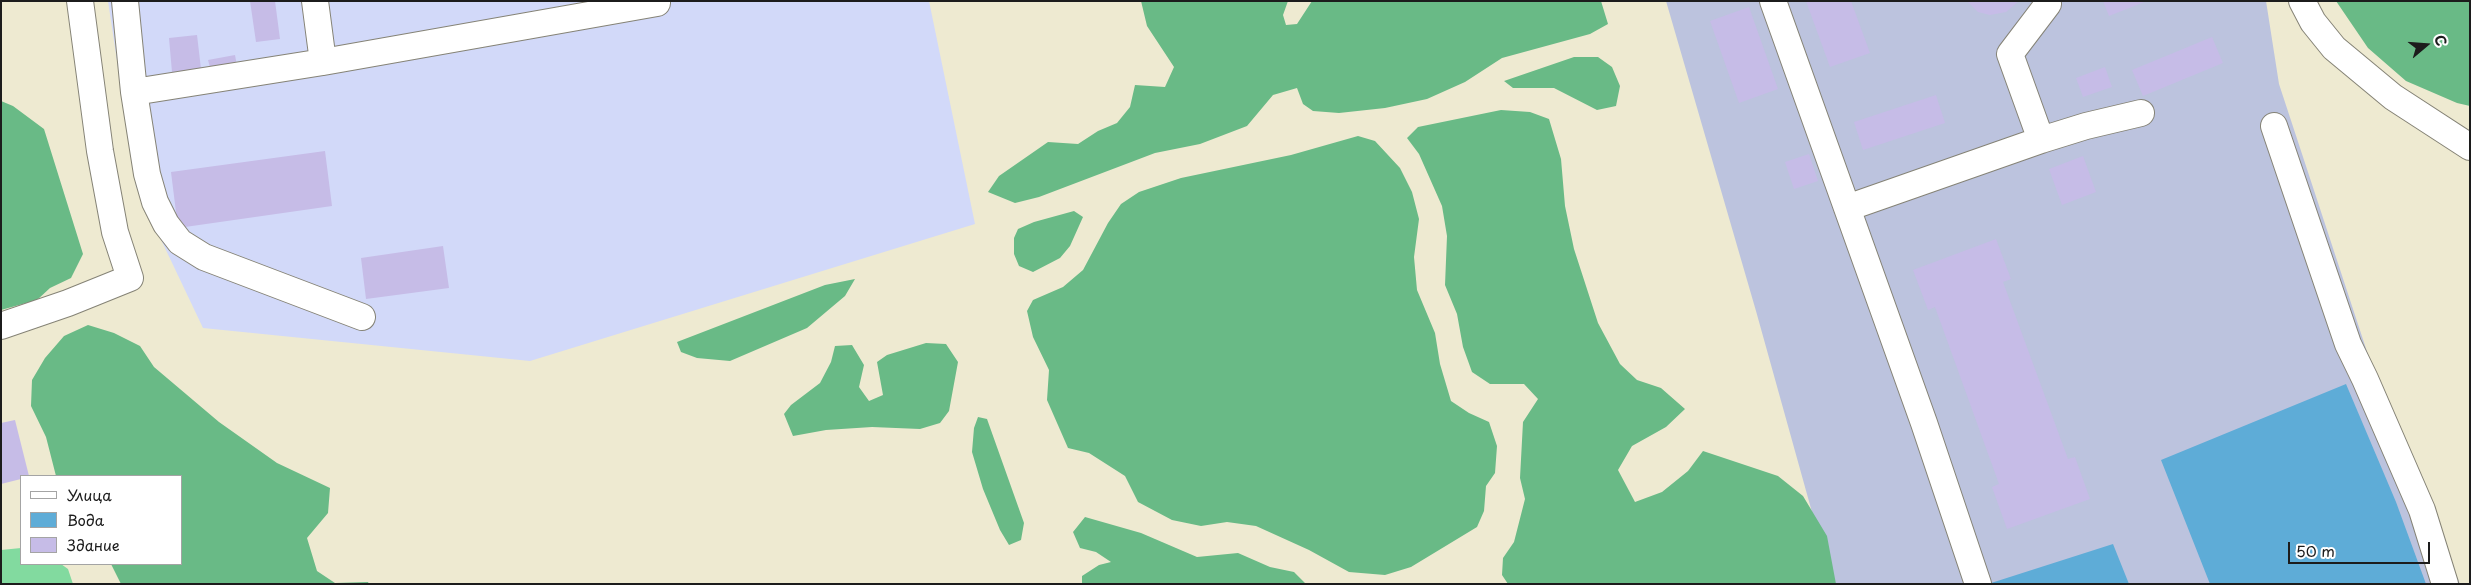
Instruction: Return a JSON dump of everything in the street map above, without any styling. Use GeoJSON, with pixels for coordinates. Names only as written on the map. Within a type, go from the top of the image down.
{"type":"FeatureCollection","features":[{"type":"Feature","properties":{"kind":"lane"},"geometry":{"type":"LineString","coordinates":[[1,326],[68,303],[130,278],[115,232],[100,150],[80,1]]}},
{"type":"Feature","properties":{"kind":"lane"},"geometry":{"type":"LineString","coordinates":[[125,1],[134,92],[147,174],[155,202],[166,224],[180,242],[204,257],[362,317]]}},
{"type":"Feature","properties":{"kind":"lane"},"geometry":{"type":"LineString","coordinates":[[315,1],[323,62]]}},
{"type":"Feature","properties":{"kind":"lane"},"geometry":{"type":"LineString","coordinates":[[1773,1],[1920,413],[1978,584]]}},
{"type":"Feature","properties":{"kind":"lane"},"geometry":{"type":"LineString","coordinates":[[2041,140],[2010,54],[2048,4],[2047,1]]}},
{"type":"Feature","properties":{"kind":"lane"},"geometry":{"type":"LineString","coordinates":[[2302,1],[2313,22],[2334,48],[2393,97],[2470,147]]}},
{"type":"Feature","properties":{"kind":"lane"},"geometry":{"type":"LineString","coordinates":[[134,92],[323,62],[657,3]]}},
{"type":"Feature","properties":{"kind":"lane"},"geometry":{"type":"LineString","coordinates":[[1847,208],[2041,140],[2086,126],[2141,113]]}},
{"type":"Feature","properties":{"kind":"lane"},"geometry":{"type":"LineString","coordinates":[[2274,126],[2348,344],[2422,510],[2446,584]]}},
{"type":"Feature","properties":{"kind":"shaded area"},"geometry":{"type":"Polygon","coordinates":[[[108,1],[929,1],[975,224],[530,361],[203,328],[136,187],[108,1]]]}},
{"type":"Feature","properties":{"kind":"shaded area"},"geometry":{"type":"Polygon","coordinates":[[[1666,1],[2266,1],[2279,84],[2376,379],[2460,584],[1832,584],[1756,311],[1666,1]]]}},
{"type":"Feature","properties":{"kind":"green space"},"geometry":{"type":"Polygon","coordinates":[[[1141,1],[1288,1],[1283,15],[1286,25],[1297,24],[1312,1],[1601,1],[1608,24],[1590,34],[1502,58],[1465,82],[1427,99],[1385,108],[1339,113],[1313,111],[1303,104],[1297,88],[1273,95],[1247,126],[1200,144],[1155,153],[1039,197],[1015,203],[988,192],[999,176],[1048,142],[1078,144],[1098,131],[1117,123],[1130,107],[1135,85],[1165,87],[1174,67],[1147,26],[1141,1]]]}},
{"type":"Feature","properties":{"kind":"green space"},"geometry":{"type":"Polygon","coordinates":[[[2336,1],[2470,1],[2470,106],[2457,103],[2406,81],[2368,48],[2336,1]]]}},
{"type":"Feature","properties":{"kind":"green space"},"geometry":{"type":"Polygon","coordinates":[[[1574,57],[1598,57],[1612,67],[1620,86],[1616,106],[1597,110],[1554,88],[1513,88],[1504,81],[1574,57]]]}},
{"type":"Feature","properties":{"kind":"green space"},"geometry":{"type":"Polygon","coordinates":[[[1,101],[13,106],[44,129],[83,254],[71,278],[50,288],[37,300],[1,310],[1,101]]]}},
{"type":"Feature","properties":{"kind":"green space"},"geometry":{"type":"Polygon","coordinates":[[[1501,110],[1530,112],[1549,119],[1561,159],[1565,206],[1574,249],[1598,323],[1620,364],[1637,380],[1661,388],[1685,409],[1666,427],[1632,446],[1618,470],[1635,502],[1662,492],[1688,471],[1703,451],[1778,476],[1803,496],[1827,536],[1836,584],[1508,584],[1502,575],[1503,558],[1514,542],[1525,499],[1520,478],[1523,422],[1538,399],[1524,384],[1490,384],[1472,372],[1463,347],[1457,314],[1445,285],[1447,236],[1442,206],[1419,154],[1407,138],[1418,127],[1501,110]]]}},
{"type":"Feature","properties":{"kind":"green space"},"geometry":{"type":"Polygon","coordinates":[[[1358,136],[1375,141],[1400,168],[1412,192],[1419,219],[1414,257],[1417,290],[1435,333],[1440,364],[1451,401],[1469,413],[1489,422],[1497,446],[1495,473],[1486,486],[1484,511],[1477,527],[1411,567],[1385,575],[1349,572],[1309,550],[1256,526],[1227,522],[1201,526],[1172,520],[1138,502],[1125,476],[1089,453],[1068,448],[1047,400],[1049,370],[1033,337],[1027,311],[1033,300],[1063,287],[1083,270],[1108,223],[1121,204],[1139,192],[1181,178],[1291,155],[1358,136]]]}},
{"type":"Feature","properties":{"kind":"green space"},"geometry":{"type":"Polygon","coordinates":[[[1074,211],[1083,217],[1070,246],[1060,258],[1033,272],[1019,266],[1014,254],[1014,238],[1018,229],[1034,222],[1074,211]]]}},
{"type":"Feature","properties":{"kind":"green space"},"geometry":{"type":"Polygon","coordinates":[[[855,279],[845,296],[807,328],[730,361],[697,358],[681,352],[677,342],[825,285],[855,279]]]}},
{"type":"Feature","properties":{"kind":"green space"},"geometry":{"type":"Polygon","coordinates":[[[88,325],[114,333],[140,346],[154,367],[219,422],[277,463],[330,488],[328,513],[307,538],[317,571],[335,583],[368,582],[369,584],[121,584],[112,565],[182,565],[182,475],[56,475],[46,437],[31,406],[32,380],[45,358],[64,336],[88,325]]]}},
{"type":"Feature","properties":{"kind":"green space"},"geometry":{"type":"Polygon","coordinates":[[[926,343],[946,344],[958,362],[949,411],[940,423],[920,429],[872,427],[826,430],[793,436],[784,414],[791,405],[820,383],[831,362],[835,346],[852,345],[864,365],[859,387],[869,401],[883,395],[877,362],[887,355],[926,343]]]}},
{"type":"Feature","properties":{"kind":"green space"},"geometry":{"type":"Polygon","coordinates":[[[978,417],[987,419],[1024,523],[1021,540],[1009,545],[1000,530],[983,489],[972,452],[974,428],[978,417]]]}},
{"type":"Feature","properties":{"kind":"green space"},"geometry":{"type":"Polygon","coordinates":[[[1085,517],[1141,533],[1197,557],[1238,553],[1270,567],[1294,572],[1306,584],[1082,584],[1082,576],[1099,565],[1111,562],[1096,552],[1080,548],[1073,532],[1085,517]]]}},
{"type":"Feature","properties":{"kind":"green space"},"geometry":{"type":"Polygon","coordinates":[[[20,548],[20,565],[62,565],[68,569],[73,584],[1,584],[1,550],[20,548]]]}},
{"type":"Feature","properties":{"kind":"water"},"geometry":{"type":"Polygon","coordinates":[[[2346,384],[2396,502],[2426,584],[2210,584],[2161,460],[2346,384]]]}},
{"type":"Feature","properties":{"kind":"water"},"geometry":{"type":"Polygon","coordinates":[[[2113,544],[2129,584],[1988,584],[2113,544]]]}},
{"type":"Feature","properties":{"kind":"building"},"geometry":{"type":"Polygon","coordinates":[[[250,1],[275,1],[280,39],[256,42],[250,1]]]}},
{"type":"Feature","properties":{"kind":"building"},"geometry":{"type":"Polygon","coordinates":[[[1806,1],[1851,1],[1870,53],[1830,67],[1806,1]]]}},
{"type":"Feature","properties":{"kind":"building"},"geometry":{"type":"Polygon","coordinates":[[[1967,1],[2019,1],[2006,12],[1990,15],[1978,12],[1967,1]]]}},
{"type":"Feature","properties":{"kind":"building"},"geometry":{"type":"Polygon","coordinates":[[[2103,1],[2147,1],[2109,16],[2103,1]]]}},
{"type":"Feature","properties":{"kind":"building"},"geometry":{"type":"Polygon","coordinates":[[[1749,7],[1778,89],[1739,103],[1710,21],[1749,7]]]}},
{"type":"Feature","properties":{"kind":"building"},"geometry":{"type":"Polygon","coordinates":[[[197,35],[201,69],[172,72],[169,38],[197,35]]]}},
{"type":"Feature","properties":{"kind":"building"},"geometry":{"type":"Polygon","coordinates":[[[2212,37],[2223,63],[2143,96],[2132,70],[2212,37]]]}},
{"type":"Feature","properties":{"kind":"building"},"geometry":{"type":"Polygon","coordinates":[[[235,55],[237,66],[211,71],[208,60],[235,55]]]}},
{"type":"Feature","properties":{"kind":"building"},"geometry":{"type":"Polygon","coordinates":[[[2105,67],[2112,87],[2083,97],[2076,78],[2105,67]]]}},
{"type":"Feature","properties":{"kind":"building"},"geometry":{"type":"Polygon","coordinates":[[[1936,95],[1945,123],[1863,150],[1854,122],[1936,95]]]}},
{"type":"Feature","properties":{"kind":"building"},"geometry":{"type":"Polygon","coordinates":[[[325,151],[332,206],[178,228],[171,172],[325,151]]]}},
{"type":"Feature","properties":{"kind":"building"},"geometry":{"type":"Polygon","coordinates":[[[1809,154],[1818,181],[1794,189],[1785,162],[1809,154]]]}},
{"type":"Feature","properties":{"kind":"building"},"geometry":{"type":"Polygon","coordinates":[[[2083,156],[2096,192],[2062,205],[2049,169],[2083,156]]]}},
{"type":"Feature","properties":{"kind":"building"},"geometry":{"type":"Polygon","coordinates":[[[1996,239],[2011,279],[2003,282],[2068,459],[2075,457],[2090,499],[2007,529],[1992,487],[1999,484],[1935,307],[1928,310],[1913,270],[1996,239]]]}},
{"type":"Feature","properties":{"kind":"building"},"geometry":{"type":"Polygon","coordinates":[[[443,246],[449,288],[366,299],[361,258],[443,246]]]}},
{"type":"Feature","properties":{"kind":"building"},"geometry":{"type":"Polygon","coordinates":[[[15,420],[29,475],[20,475],[20,479],[1,484],[1,423],[15,420]]]}}]}
